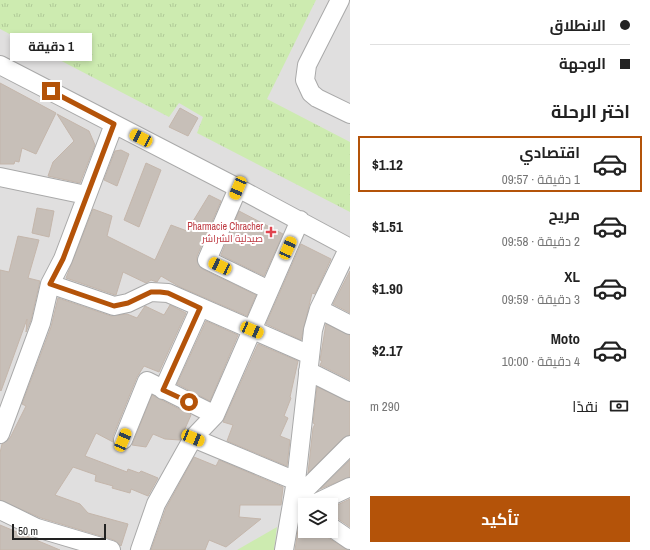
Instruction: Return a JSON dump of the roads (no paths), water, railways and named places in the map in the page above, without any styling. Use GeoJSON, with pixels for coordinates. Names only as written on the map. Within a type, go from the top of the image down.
{"type":"FeatureCollection","features":[{"type":"Feature","properties":{"kind":"street"},"geometry":{"type":"LineString","coordinates":[[340,0],[307,65],[305,80],[311,93],[317,98],[350,114]]}},
{"type":"Feature","properties":{"kind":"street"},"geometry":{"type":"LineString","coordinates":[[0,65],[300,220],[350,248],[319,309],[313,330],[308,363],[296,481],[298,510],[284,550]]}},
{"type":"Feature","properties":{"kind":"street"},"geometry":{"type":"LineString","coordinates":[[0,434],[41,323],[50,284],[63,259],[114,124]]}},
{"type":"Feature","properties":{"kind":"street"},"geometry":{"type":"LineString","coordinates":[[0,177],[86,195]]}},
{"type":"Feature","properties":{"kind":"street"},"geometry":{"type":"LineString","coordinates":[[238,188],[207,260],[269,290]]}},
{"type":"Feature","properties":{"kind":"street"},"geometry":{"type":"LineString","coordinates":[[140,550],[156,504],[193,438],[215,415],[300,220]]}},
{"type":"Feature","properties":{"kind":"street"},"geometry":{"type":"LineString","coordinates":[[50,284],[114,306],[128,303],[151,292],[168,293],[252,330],[308,363],[350,392]]}},
{"type":"Feature","properties":{"kind":"street"},"geometry":{"type":"LineString","coordinates":[[163,390],[200,308]]}},
{"type":"Feature","properties":{"kind":"street"},"geometry":{"type":"LineString","coordinates":[[319,309],[350,325]]}},
{"type":"Feature","properties":{"kind":"street"},"geometry":{"type":"LineString","coordinates":[[123,440],[147,381],[215,415]]}},
{"type":"Feature","properties":{"kind":"street"},"geometry":{"type":"LineString","coordinates":[[193,438],[296,481]]}},
{"type":"Feature","properties":{"kind":"street"},"geometry":{"type":"LineString","coordinates":[[308,498],[350,445]]}},
{"type":"Feature","properties":{"kind":"street"},"geometry":{"type":"LineString","coordinates":[[328,498],[350,488]]}},
{"type":"Feature","properties":{"kind":"street"},"geometry":{"type":"LineString","coordinates":[[0,510],[38,528],[111,550]]}},
{"type":"Feature","properties":{"kind":"street"},"geometry":{"type":"LineString","coordinates":[[338,532],[350,540]]}},
{"type":"Feature","properties":{"kind":"place","name":"Pharmacie Chracher صيدلية الشراشر"},"geometry":{"type":"Point","coordinates":[271,232]}}]}
